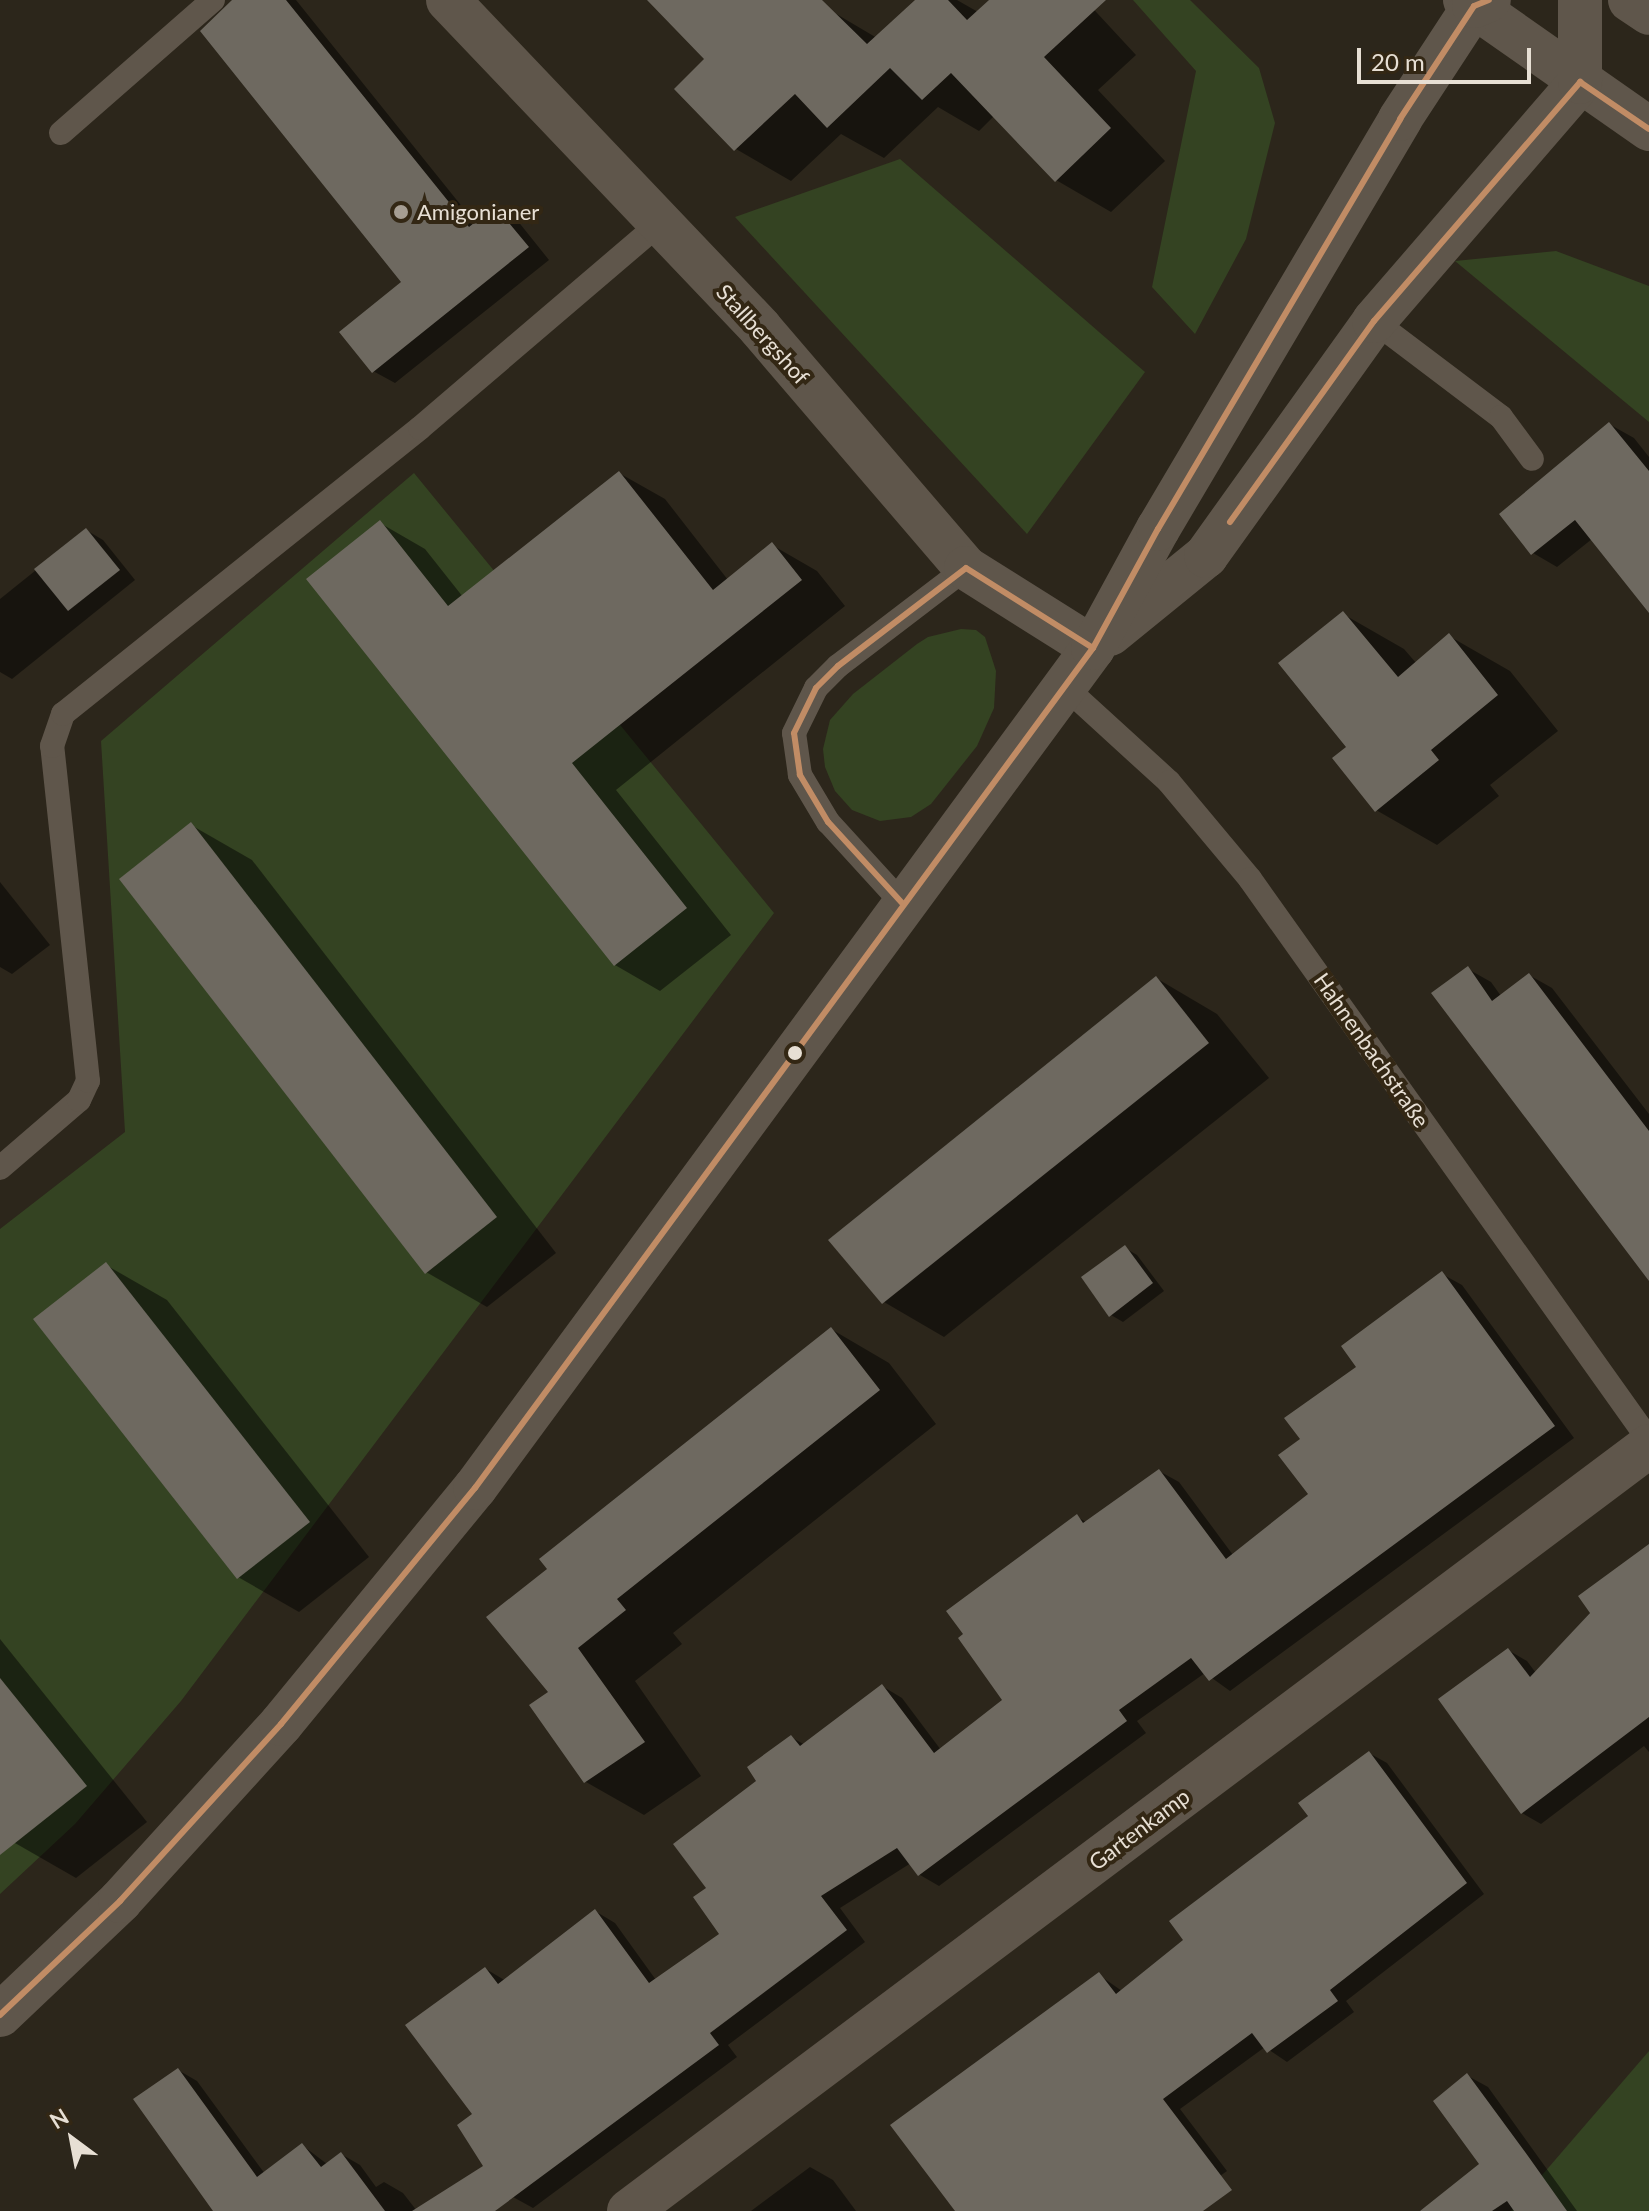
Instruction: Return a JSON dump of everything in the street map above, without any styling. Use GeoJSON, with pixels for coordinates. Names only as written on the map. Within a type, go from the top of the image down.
{"type":"FeatureCollection","features":[{"type":"Feature","properties":{"kind":"street","name":"Stallbergshof"},"geometry":{"type":"LineString","coordinates":[[448,0],[760,328],[966,568],[1093,648]]}},
{"type":"Feature","properties":{"kind":"street"},"geometry":{"type":"LineString","coordinates":[[1093,648],[1206,556],[1374,321],[1580,82],[1580,0]]}},
{"type":"Feature","properties":{"kind":"street"},"geometry":{"type":"LineString","coordinates":[[1630,0],[1649,13]]}},
{"type":"Feature","properties":{"kind":"street"},"geometry":{"type":"LineString","coordinates":[[0,2015],[120,1901],[281,1724],[465,1500],[1093,648],[1230,405],[1400,119],[1476,2],[1580,82],[1649,129]]}},
{"type":"Feature","properties":{"kind":"street","name":"Gartenkamp"},"geometry":{"type":"LineString","coordinates":[[629,2211],[1649,1446]]}},
{"type":"Feature","properties":{"kind":"lane"},"geometry":{"type":"LineString","coordinates":[[61,133],[213,0]]}},
{"type":"Feature","properties":{"kind":"lane"},"geometry":{"type":"LineString","coordinates":[[0,1168],[79,1100],[88,1081],[52,746],[63,714],[420,428],[661,222]]}},
{"type":"Feature","properties":{"kind":"lane"},"geometry":{"type":"LineString","coordinates":[[1374,321],[1501,417],[1532,459]]}},
{"type":"Feature","properties":{"kind":"lane"},"geometry":{"type":"LineString","coordinates":[[903,904],[828,822],[800,775],[794,733],[816,688],[838,666],[966,568]]}},
{"type":"Feature","properties":{"kind":"lane","name":"Hahnenbachstraße"},"geometry":{"type":"LineString","coordinates":[[1064,686],[1169,782],[1250,879],[1649,1440]]}},
{"type":"Feature","properties":{"kind":"green space"},"geometry":{"type":"Polygon","coordinates":[[[1133,0],[1190,0],[1259,68],[1275,123],[1246,239],[1195,334],[1152,287],[1196,71],[1133,0]]]}},
{"type":"Feature","properties":{"kind":"green space"},"geometry":{"type":"Polygon","coordinates":[[[900,159],[1145,372],[1027,534],[735,217],[900,159]]]}},
{"type":"Feature","properties":{"kind":"green space"},"geometry":{"type":"Polygon","coordinates":[[[1556,251],[1649,286],[1649,422],[1455,261],[1556,251]]]}},
{"type":"Feature","properties":{"kind":"green space"},"geometry":{"type":"Polygon","coordinates":[[[414,473],[774,913],[181,1701],[75,1824],[0,1894],[0,1229],[125,1132],[101,741],[414,473]]]}},
{"type":"Feature","properties":{"kind":"green space"},"geometry":{"type":"Polygon","coordinates":[[[961,629],[976,630],[985,637],[996,671],[994,708],[977,746],[931,804],[911,817],[880,821],[852,810],[835,791],[825,767],[823,749],[830,720],[853,694],[917,644],[928,637],[961,629]]]}},
{"type":"Feature","properties":{"kind":"green space"},"geometry":{"type":"Polygon","coordinates":[[[1649,2051],[1649,2211],[1511,2211],[1649,2051]]]}},
{"type":"Feature","properties":{"kind":"building"},"geometry":{"type":"Polygon","coordinates":[[[232,0],[286,0],[469,227],[495,206],[529,247],[372,373],[339,332],[401,282],[200,31],[232,0]]]}},
{"type":"Feature","properties":{"kind":"building"},"geometry":{"type":"Polygon","coordinates":[[[647,0],[822,0],[867,44],[915,0],[948,0],[967,20],[989,0],[1106,0],[1044,57],[1111,128],[1055,182],[951,73],[922,100],[890,68],[827,128],[795,94],[734,151],[674,89],[704,59],[647,0]]]}},
{"type":"Feature","properties":{"kind":"building"},"geometry":{"type":"Polygon","coordinates":[[[1609,422],[1649,471],[1649,613],[1575,520],[1531,555],[1499,514],[1609,422]]]}},
{"type":"Feature","properties":{"kind":"building"},"geometry":{"type":"Polygon","coordinates":[[[619,471],[713,590],[772,542],[802,580],[572,763],[687,908],[614,966],[306,579],[380,520],[448,606],[619,471]]]}},
{"type":"Feature","properties":{"kind":"building"},"geometry":{"type":"Polygon","coordinates":[[[86,528],[120,570],[68,611],[34,569],[86,528]]]}},
{"type":"Feature","properties":{"kind":"building"},"geometry":{"type":"Polygon","coordinates":[[[1343,611],[1398,677],[1449,633],[1498,695],[1431,750],[1439,760],[1375,812],[1332,758],[1346,747],[1278,663],[1343,611]]]}},
{"type":"Feature","properties":{"kind":"building"},"geometry":{"type":"Polygon","coordinates":[[[191,822],[497,1217],[425,1274],[119,879],[191,822]]]}},
{"type":"Feature","properties":{"kind":"building"},"geometry":{"type":"Polygon","coordinates":[[[1468,966],[1492,1001],[1529,973],[1649,1131],[1649,1281],[1431,993],[1468,966]]]}},
{"type":"Feature","properties":{"kind":"building"},"geometry":{"type":"Polygon","coordinates":[[[1156,976],[1209,1043],[882,1304],[828,1240],[1156,976]]]}},
{"type":"Feature","properties":{"kind":"building"},"geometry":{"type":"Polygon","coordinates":[[[1125,1245],[1153,1283],[1109,1317],[1081,1277],[1125,1245]]]}},
{"type":"Feature","properties":{"kind":"building"},"geometry":{"type":"Polygon","coordinates":[[[106,1262],[310,1522],[237,1579],[33,1319],[106,1262]]]}},
{"type":"Feature","properties":{"kind":"building"},"geometry":{"type":"Polygon","coordinates":[[[1442,1271],[1555,1426],[1209,1681],[1191,1658],[1119,1710],[1127,1721],[918,1876],[897,1848],[821,1896],[847,1930],[710,2033],[719,2045],[495,2211],[412,2211],[483,2166],[457,2125],[472,2114],[405,2025],[485,1967],[498,1984],[595,1909],[649,1983],[719,1934],[693,1897],[706,1888],[673,1844],[756,1781],[747,1767],[791,1735],[800,1746],[882,1684],[934,1753],[1002,1700],[958,1638],[963,1634],[946,1611],[1077,1514],[1083,1523],[1159,1469],[1226,1559],[1308,1494],[1278,1455],[1300,1439],[1284,1418],[1356,1367],[1341,1346],[1442,1271]]]}},
{"type":"Feature","properties":{"kind":"building"},"geometry":{"type":"Polygon","coordinates":[[[831,1327],[880,1390],[617,1599],[626,1610],[578,1648],[645,1742],[584,1783],[529,1705],[548,1692],[486,1617],[547,1569],[539,1559],[831,1327]]]}},
{"type":"Feature","properties":{"kind":"building"},"geometry":{"type":"Polygon","coordinates":[[[1649,1544],[1649,1717],[1521,1814],[1438,1699],[1508,1648],[1530,1677],[1590,1613],[1578,1596],[1649,1544]]]}},
{"type":"Feature","properties":{"kind":"building"},"geometry":{"type":"Polygon","coordinates":[[[0,1678],[87,1786],[0,1855],[0,1678]]]}},
{"type":"Feature","properties":{"kind":"building"},"geometry":{"type":"Polygon","coordinates":[[[1369,1751],[1467,1883],[1330,1990],[1338,2001],[1267,2053],[1252,2033],[1163,2099],[1232,2190],[1203,2211],[955,2211],[890,2125],[1099,1972],[1116,1994],[1183,1940],[1169,1921],[1308,1816],[1298,1803],[1369,1751]]]}},
{"type":"Feature","properties":{"kind":"building"},"geometry":{"type":"Polygon","coordinates":[[[178,2068],[257,2177],[302,2143],[321,2167],[341,2152],[385,2211],[213,2211],[133,2099],[178,2068]]]}},
{"type":"Feature","properties":{"kind":"building"},"geometry":{"type":"Polygon","coordinates":[[[1467,2073],[1567,2211],[1514,2211],[1507,2201],[1492,2211],[1420,2211],[1479,2164],[1433,2101],[1467,2073]]]}},
{"type":"Feature","properties":{"kind":"transit line"},"geometry":{"type":"LineString","coordinates":[[0,2015],[120,1901],[281,1724],[475,1488],[1093,648],[1158,529],[1400,119],[1474,6],[1489,0]]}},
{"type":"Feature","properties":{"kind":"transit line"},"geometry":{"type":"LineString","coordinates":[[1230,522],[1374,321],[1580,82],[1649,129]]}},
{"type":"Feature","properties":{"kind":"transit line"},"geometry":{"type":"LineString","coordinates":[[903,904],[828,822],[800,775],[794,733],[816,688],[838,666],[966,568],[1093,648]]}},
{"type":"Feature","properties":{"kind":"place","name":"Amigonianer"},"geometry":{"type":"Point","coordinates":[401,212]}}]}
